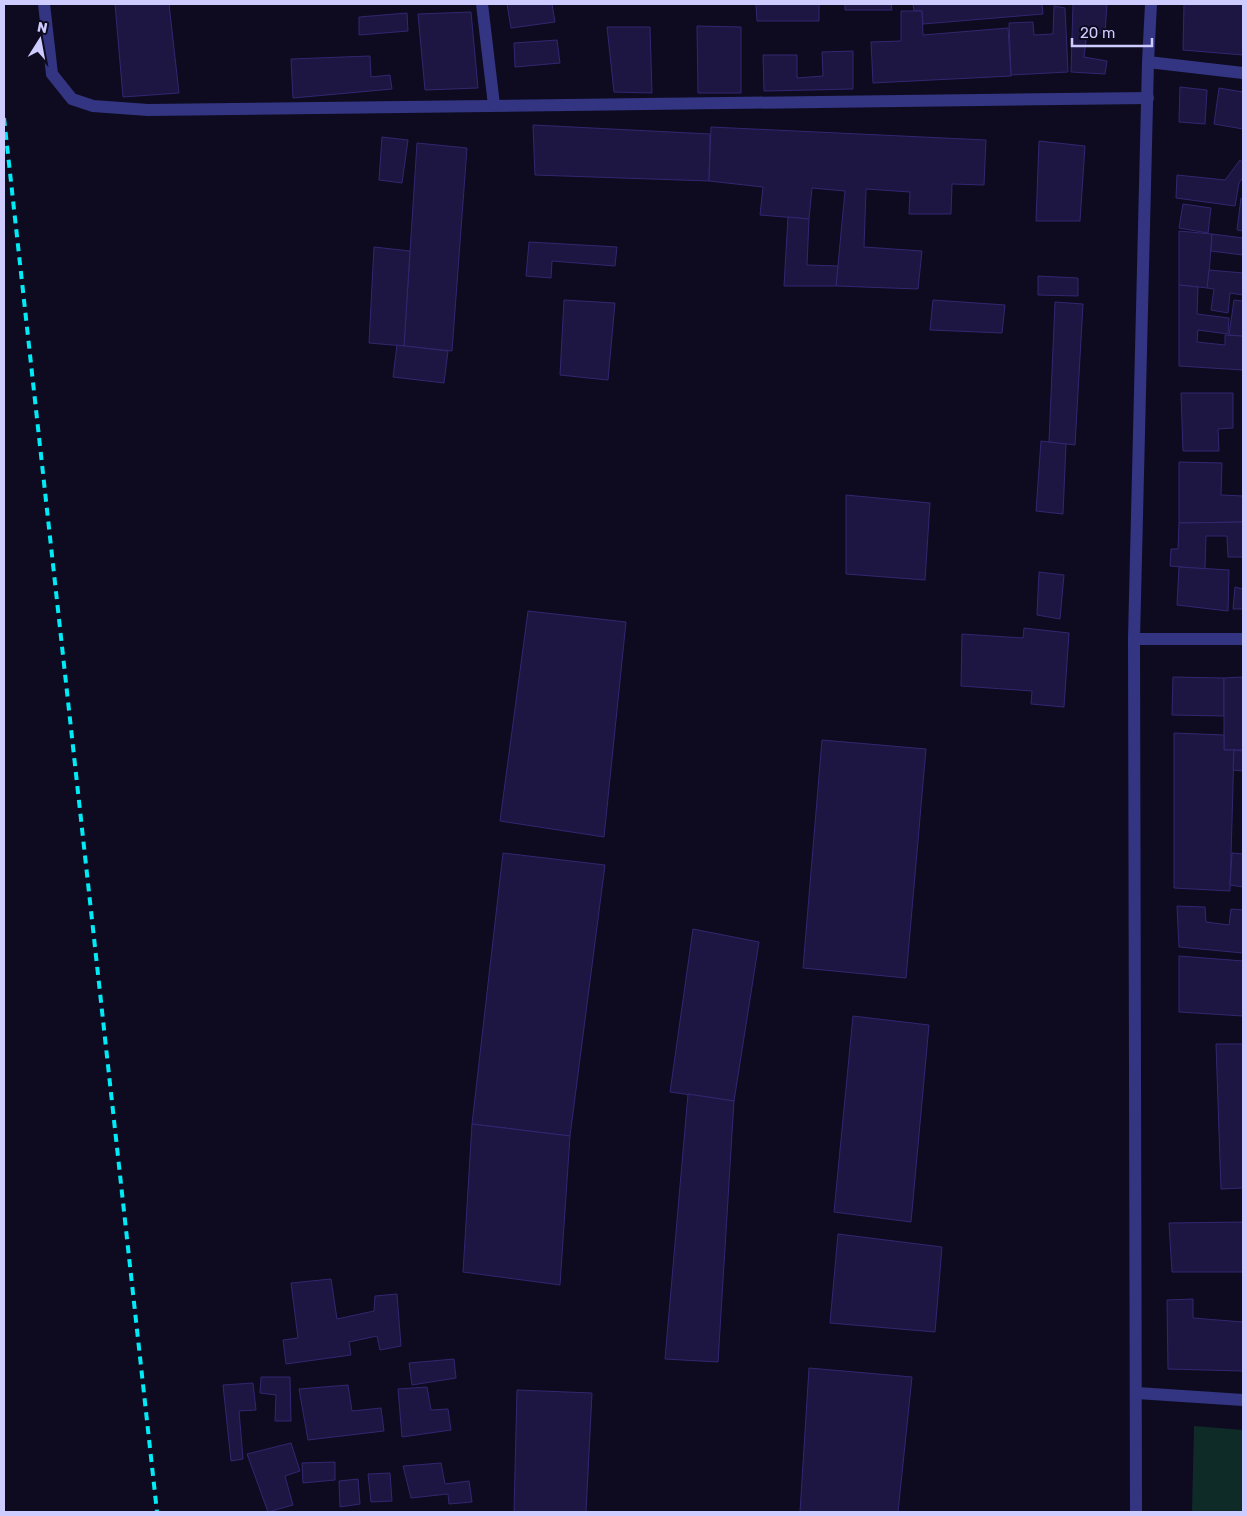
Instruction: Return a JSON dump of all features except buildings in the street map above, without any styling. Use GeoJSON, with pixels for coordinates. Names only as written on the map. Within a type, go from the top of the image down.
{"type":"FeatureCollection","features":[{"type":"Feature","properties":{"kind":"street"},"geometry":{"type":"LineString","coordinates":[[44,4],[52,74],[72,99],[93,106],[148,110],[1148,98]]}},
{"type":"Feature","properties":{"kind":"street"},"geometry":{"type":"LineString","coordinates":[[482,4],[494,105]]}},
{"type":"Feature","properties":{"kind":"street"},"geometry":{"type":"LineString","coordinates":[[1136,1512],[1134,639],[1151,4]]}},
{"type":"Feature","properties":{"kind":"street"},"geometry":{"type":"LineString","coordinates":[[1148,62],[1243,72]]}},
{"type":"Feature","properties":{"kind":"street"},"geometry":{"type":"LineString","coordinates":[[1134,639],[1243,638]]}},
{"type":"Feature","properties":{"kind":"street"},"geometry":{"type":"LineString","coordinates":[[1137,1393],[1243,1400]]}},
{"type":"Feature","properties":{"kind":"green space"},"geometry":{"type":"Polygon","coordinates":[[[1194,1426],[1243,1430],[1243,1512],[1192,1512],[1194,1426]]]}},
{"type":"Feature","properties":{"kind":"railway"},"geometry":{"type":"LineString","coordinates":[[4,118],[157,1512]]}}]}
